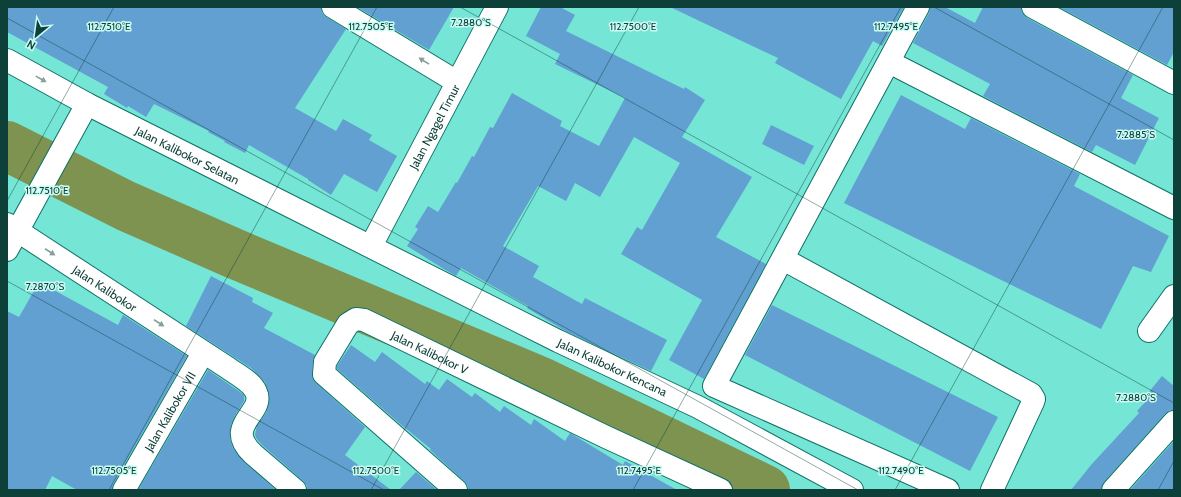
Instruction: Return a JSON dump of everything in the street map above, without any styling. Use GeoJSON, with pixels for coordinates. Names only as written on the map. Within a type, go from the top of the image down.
{"type":"FeatureCollection","features":[{"type":"Feature","properties":{"kind":"street"},"geometry":{"type":"LineString","coordinates":[[333,7],[457,82]]}},
{"type":"Feature","properties":{"kind":"street","name":"Jalan Ngagel Timur"},"geometry":{"type":"LineString","coordinates":[[371,246],[497,7]]}},
{"type":"Feature","properties":{"kind":"street"},"geometry":{"type":"LineString","coordinates":[[918,7],[714,386],[948,490]]}},
{"type":"Feature","properties":{"kind":"street"},"geometry":{"type":"LineString","coordinates":[[1033,7],[1174,83]]}},
{"type":"Feature","properties":{"kind":"street","name":"Jalan Kalibokor Selatan"},"geometry":{"type":"LineString","coordinates":[[7,60],[86,104],[371,246]]}},
{"type":"Feature","properties":{"kind":"street"},"geometry":{"type":"LineString","coordinates":[[889,62],[1174,208]]}},
{"type":"Feature","properties":{"kind":"street"},"geometry":{"type":"LineString","coordinates":[[7,250],[12,227],[30,208],[86,104]]}},
{"type":"Feature","properties":{"kind":"street","name":"Jalan Kalibokor"},"geometry":{"type":"LineString","coordinates":[[12,227],[203,352],[249,384],[256,392],[258,399],[241,431],[242,439],[246,448],[296,490]]}},
{"type":"Feature","properties":{"kind":"street","name":"Jalan Kalibokor Kencana"},"geometry":{"type":"LineString","coordinates":[[371,246],[558,341],[698,407],[852,490]]}},
{"type":"Feature","properties":{"kind":"street"},"geometry":{"type":"LineString","coordinates":[[783,260],[1031,394],[1034,399],[1033,402],[992,490]]}},
{"type":"Feature","properties":{"kind":"street"},"geometry":{"type":"LineString","coordinates":[[1149,331],[1174,296]]}},
{"type":"Feature","properties":{"kind":"street","name":"Jalan Kalibokor V"},"geometry":{"type":"LineString","coordinates":[[456,490],[324,374],[325,362],[348,324],[356,319],[364,320],[613,440],[721,490]]}},
{"type":"Feature","properties":{"kind":"street","name":"Jalan Kalibokor VII"},"geometry":{"type":"LineString","coordinates":[[124,490],[203,352]]}},
{"type":"Feature","properties":{"kind":"street"},"geometry":{"type":"LineString","coordinates":[[1113,490],[1174,422]]}},
{"type":"Feature","properties":{"kind":"building"},"geometry":{"type":"Polygon","coordinates":[[[7,7],[321,7],[322,13],[326,17],[346,29],[295,108],[336,131],[343,119],[372,135],[369,140],[397,156],[377,192],[344,174],[331,195],[308,179],[249,145],[245,153],[224,142],[225,141],[208,132],[209,131],[154,104],[146,117],[128,106],[127,108],[104,94],[108,87],[7,32],[7,7]]]}},
{"type":"Feature","properties":{"kind":"building"},"geometry":{"type":"Polygon","coordinates":[[[357,7],[454,7],[429,50],[357,7]]]}},
{"type":"Feature","properties":{"kind":"building"},"geometry":{"type":"Polygon","coordinates":[[[541,7],[560,7],[575,15],[566,31],[684,89],[685,87],[705,100],[682,137],[752,177],[716,237],[766,264],[704,379],[669,360],[702,300],[621,254],[637,227],[642,230],[680,163],[634,137],[600,197],[575,183],[566,201],[538,186],[503,246],[539,266],[533,277],[582,304],[585,298],[667,340],[651,371],[567,332],[527,308],[528,306],[461,268],[456,276],[407,246],[418,229],[415,227],[428,206],[438,212],[472,156],[474,157],[490,127],[493,128],[512,93],[562,121],[560,126],[599,146],[625,98],[555,64],[560,54],[526,36],[541,7]]]}},
{"type":"Feature","properties":{"kind":"building"},"geometry":{"type":"Polygon","coordinates":[[[670,7],[904,7],[882,46],[873,41],[841,99],[775,63],[778,58],[670,7]]]}},
{"type":"Feature","properties":{"kind":"building"},"geometry":{"type":"Polygon","coordinates":[[[930,7],[945,7],[975,23],[983,7],[1021,7],[1022,13],[1027,18],[1133,75],[1121,98],[1159,118],[1135,165],[1096,145],[1092,152],[983,96],[990,84],[913,43],[929,13],[930,7]]]}},
{"type":"Feature","properties":{"kind":"building"},"geometry":{"type":"Polygon","coordinates":[[[1059,7],[1174,7],[1174,52],[1167,65],[1059,7]]]}},
{"type":"Feature","properties":{"kind":"building"},"geometry":{"type":"Polygon","coordinates":[[[901,95],[965,129],[971,118],[1080,174],[1074,186],[1169,236],[1151,272],[1133,266],[1101,329],[844,203],[901,95]]]}},
{"type":"Feature","properties":{"kind":"building"},"geometry":{"type":"Polygon","coordinates":[[[771,125],[814,146],[804,165],[762,144],[771,125]]]}},
{"type":"Feature","properties":{"kind":"building"},"geometry":{"type":"Polygon","coordinates":[[[211,276],[253,298],[252,302],[273,313],[264,328],[315,355],[312,373],[313,379],[365,427],[345,455],[391,490],[307,490],[307,486],[303,481],[256,438],[255,434],[257,426],[266,413],[269,403],[268,390],[265,382],[251,368],[186,326],[211,276]]]}},
{"type":"Feature","properties":{"kind":"building"},"geometry":{"type":"Polygon","coordinates":[[[39,282],[118,325],[123,315],[187,356],[113,484],[112,490],[77,490],[52,476],[45,490],[7,490],[7,311],[19,317],[39,282]]]}},
{"type":"Feature","properties":{"kind":"building"},"geometry":{"type":"Polygon","coordinates":[[[772,305],[998,417],[970,471],[745,355],[772,305]]]}},
{"type":"Feature","properties":{"kind":"building"},"geometry":{"type":"Polygon","coordinates":[[[351,345],[375,362],[382,352],[425,384],[427,381],[439,390],[447,379],[472,397],[475,393],[500,412],[504,406],[531,425],[534,419],[565,441],[570,433],[623,465],[625,461],[677,490],[468,490],[468,486],[464,481],[430,450],[431,449],[337,369],[337,366],[351,345]]]}},
{"type":"Feature","properties":{"kind":"building"},"geometry":{"type":"Polygon","coordinates":[[[208,370],[244,395],[244,401],[231,425],[230,439],[233,448],[245,463],[276,490],[138,490],[208,370]]]}},
{"type":"Feature","properties":{"kind":"building"},"geometry":{"type":"Polygon","coordinates":[[[1162,376],[1174,386],[1174,410],[1170,410],[1165,414],[1104,482],[1101,490],[1071,490],[1091,465],[1139,413],[1137,411],[1147,400],[1144,398],[1162,376]]]}},
{"type":"Feature","properties":{"kind":"building"},"geometry":{"type":"Polygon","coordinates":[[[1174,441],[1174,490],[1130,490],[1174,441]]]}},
{"type":"Feature","properties":{"kind":"building"},"geometry":{"type":"Polygon","coordinates":[[[416,472],[437,490],[399,490],[416,472]]]}},
{"type":"Feature","properties":{"kind":"waterway"},"geometry":{"type":"LineString","coordinates":[[7,146],[126,206],[233,253],[541,382],[765,490]]}}]}
